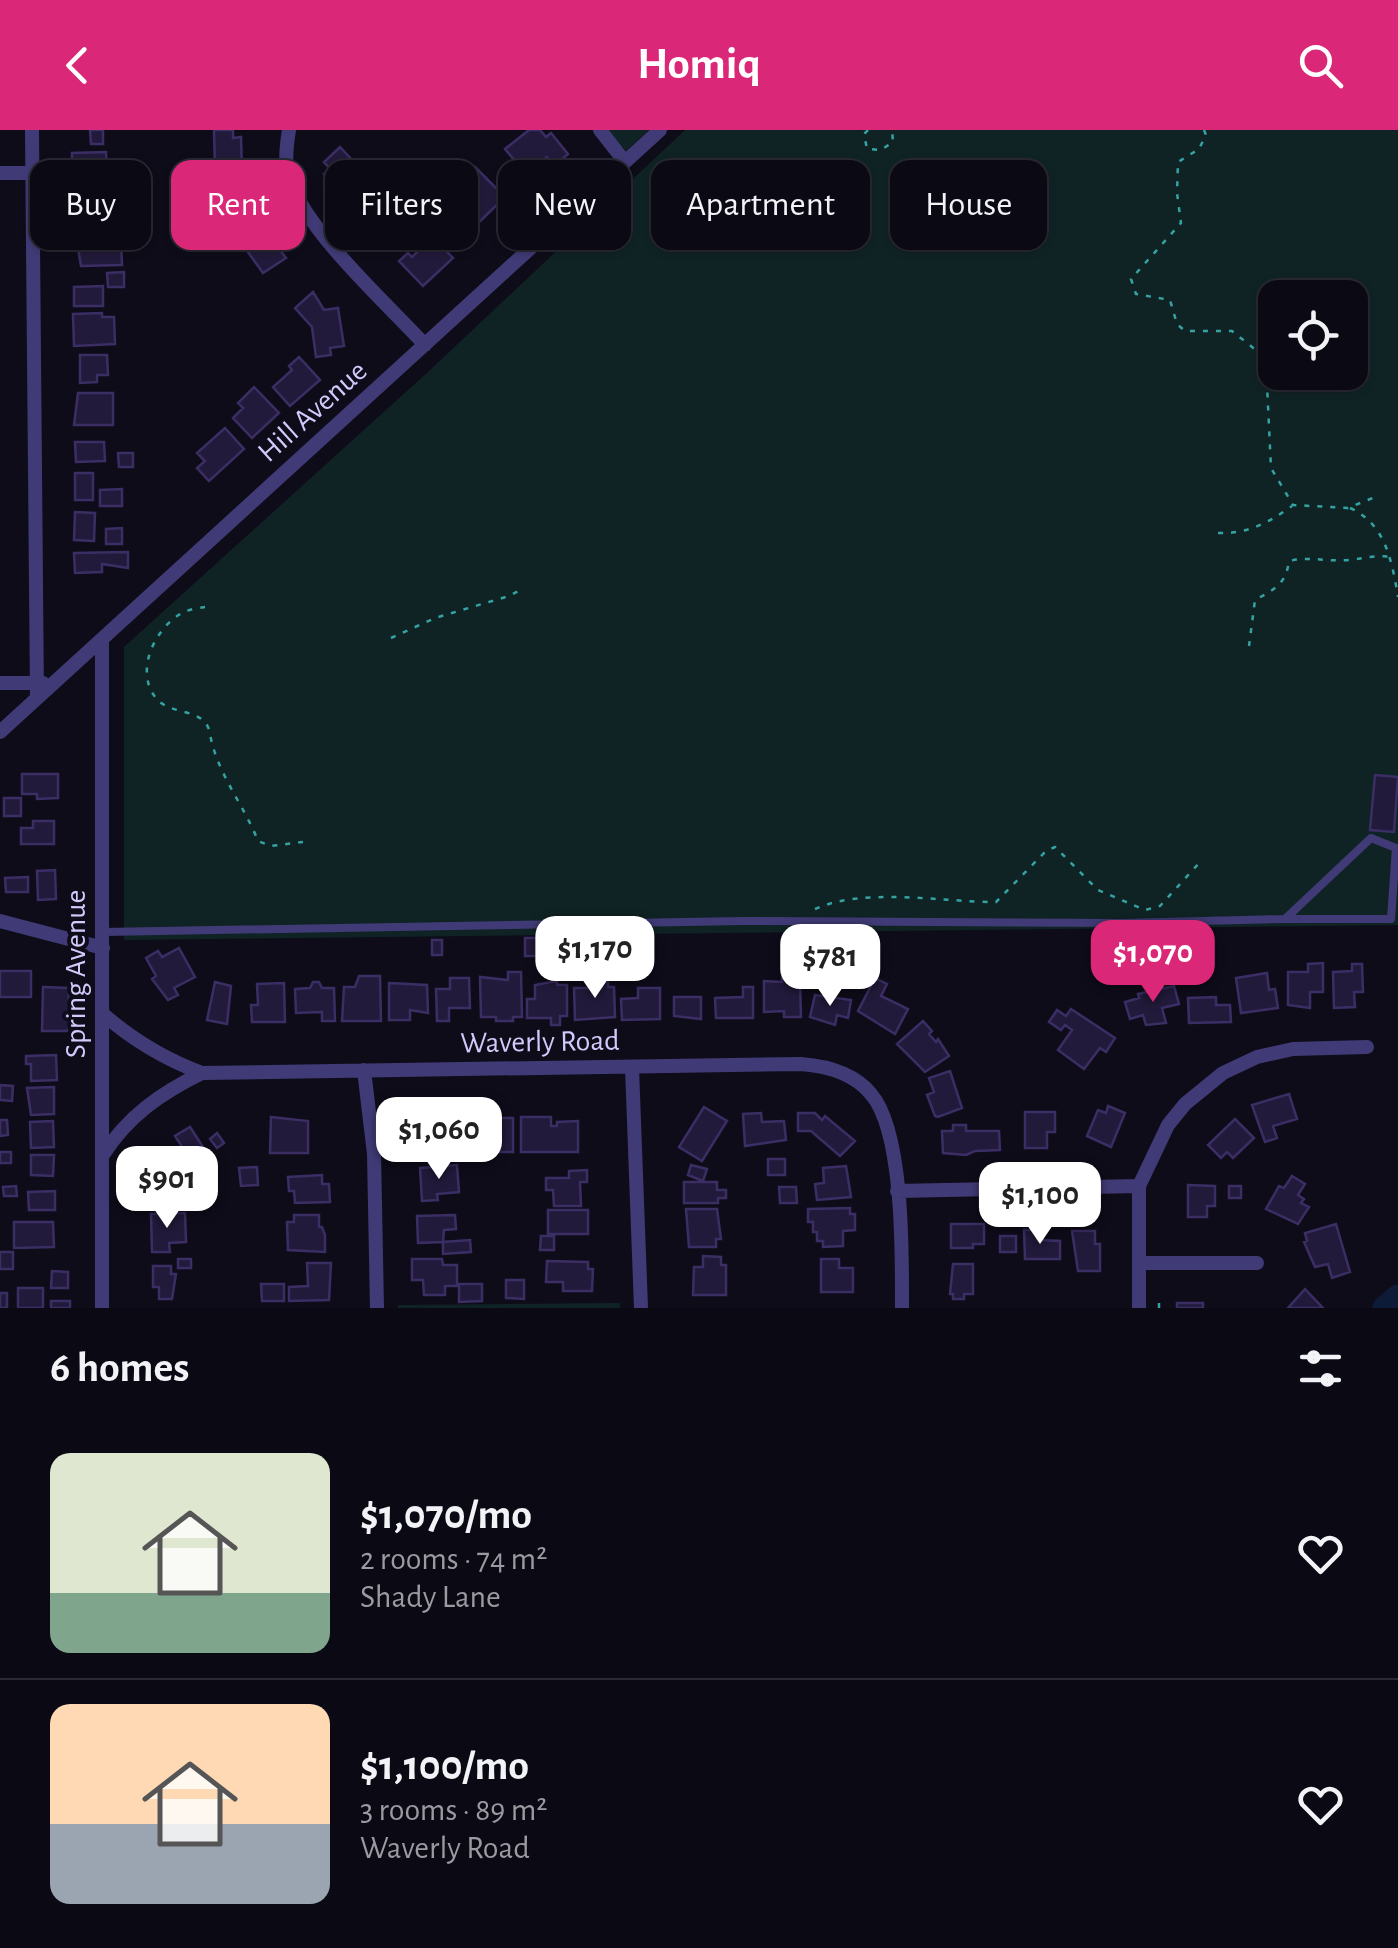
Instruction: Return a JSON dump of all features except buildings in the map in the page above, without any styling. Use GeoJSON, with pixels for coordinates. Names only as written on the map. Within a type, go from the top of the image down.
{"type":"FeatureCollection","features":[{"type":"Feature","properties":{"kind":"street"},"geometry":{"type":"LineString","coordinates":[[32,130],[32,160]]}},
{"type":"Feature","properties":{"kind":"street"},"geometry":{"type":"LineString","coordinates":[[289,130],[288,170],[303,207],[425,345]]}},
{"type":"Feature","properties":{"kind":"street"},"geometry":{"type":"LineString","coordinates":[[600,130],[624,160]]}},
{"type":"Feature","properties":{"kind":"street","name":"Hill Avenue"},"geometry":{"type":"LineString","coordinates":[[628,160],[660,130]]}},
{"type":"Feature","properties":{"kind":"street"},"geometry":{"type":"LineString","coordinates":[[0,174],[30,173]]}},
{"type":"Feature","properties":{"kind":"street"},"geometry":{"type":"LineString","coordinates":[[0,732],[36,690],[33,250]]}},
{"type":"Feature","properties":{"kind":"street","name":"Hill Avenue"},"geometry":{"type":"LineString","coordinates":[[36,690],[54,682],[529,250]]}},
{"type":"Feature","properties":{"kind":"street","name":"Spring Avenue"},"geometry":{"type":"LineString","coordinates":[[102,639],[102,1308]]}},
{"type":"Feature","properties":{"kind":"street"},"geometry":{"type":"LineString","coordinates":[[0,683],[36,690]]}},
{"type":"Feature","properties":{"kind":"street"},"geometry":{"type":"LineString","coordinates":[[0,921],[103,940]]}},
{"type":"Feature","properties":{"kind":"street","name":"Waverly Road"},"geometry":{"type":"LineString","coordinates":[[103,1014],[133,1040],[202,1073],[815,1065],[843,1074],[870,1092],[887,1124],[897,1191]]}},
{"type":"Feature","properties":{"kind":"street"},"geometry":{"type":"LineString","coordinates":[[1139,1308],[1139,1186],[1168,1125],[1184,1104],[1223,1073],[1276,1052],[1367,1047]]}},
{"type":"Feature","properties":{"kind":"street"},"geometry":{"type":"LineString","coordinates":[[632,1068],[641,1308]]}},
{"type":"Feature","properties":{"kind":"street"},"geometry":{"type":"LineString","coordinates":[[364,1070],[374,1154],[378,1308]]}},
{"type":"Feature","properties":{"kind":"street","name":"Waverly Road"},"geometry":{"type":"LineString","coordinates":[[102,1155],[117,1133],[151,1102],[202,1073]]}},
{"type":"Feature","properties":{"kind":"street"},"geometry":{"type":"LineString","coordinates":[[902,1308],[897,1191],[1139,1186]]}},
{"type":"Feature","properties":{"kind":"street"},"geometry":{"type":"LineString","coordinates":[[1139,1263],[1257,1264]]}},
{"type":"Feature","properties":{"kind":"lane"},"geometry":{"type":"LineString","coordinates":[[103,940],[742,921],[1121,923],[1395,918],[1396,848],[1371,838],[1284,919]]}},
{"type":"Feature","properties":{"kind":"path"},"geometry":{"type":"LineString","coordinates":[[868,130],[864,134],[867,149],[882,150],[894,142],[891,130]]}},
{"type":"Feature","properties":{"kind":"path"},"geometry":{"type":"LineString","coordinates":[[1204,130],[1200,149],[1178,162],[1181,223],[1131,280],[1136,294],[1170,300],[1177,324],[1186,331],[1232,331],[1258,351],[1267,385],[1271,468],[1293,505]]}},
{"type":"Feature","properties":{"kind":"path"},"geometry":{"type":"LineString","coordinates":[[1218,533],[1237,534],[1264,526],[1293,505],[1348,508],[1375,496]]}},
{"type":"Feature","properties":{"kind":"path"},"geometry":{"type":"LineString","coordinates":[[1348,508],[1374,525],[1392,557],[1398,596]]}},
{"type":"Feature","properties":{"kind":"path"},"geometry":{"type":"LineString","coordinates":[[1249,646],[1255,600],[1286,579],[1289,561],[1308,557],[1392,557]]}},
{"type":"Feature","properties":{"kind":"path"},"geometry":{"type":"LineString","coordinates":[[392,638],[435,618],[524,588]]}},
{"type":"Feature","properties":{"kind":"path"},"geometry":{"type":"LineString","coordinates":[[205,607],[182,613],[150,650],[145,658],[149,685],[162,704],[207,724],[214,750],[258,841],[271,846],[302,842]]}},
{"type":"Feature","properties":{"kind":"path"},"geometry":{"type":"LineString","coordinates":[[818,907],[866,896],[996,902],[1054,847],[1098,890],[1145,910],[1160,906],[1201,861]]}},
{"type":"Feature","properties":{"kind":"path"},"geometry":{"type":"LineString","coordinates":[[1159,1298],[1159,1308]]}},
{"type":"Feature","properties":{"kind":"green space"},"geometry":{"type":"Polygon","coordinates":[[[608,130],[649,130],[626,151],[608,130]]]}},
{"type":"Feature","properties":{"kind":"green space"},"geometry":{"type":"Polygon","coordinates":[[[685,130],[1398,130],[1398,925],[124,940],[124,647],[558,250],[631,250],[631,181],[651,162],[651,250],[870,250],[870,160],[653,160],[685,130]]]}},
{"type":"Feature","properties":{"kind":"green space"},"geometry":{"type":"Polygon","coordinates":[[[620,1303],[620,1308],[398,1308],[398,1305],[620,1303]]]}},
{"type":"Feature","properties":{"kind":"waterway"},"geometry":{"type":"LineString","coordinates":[[1385,1308],[1398,1297]]}}]}
